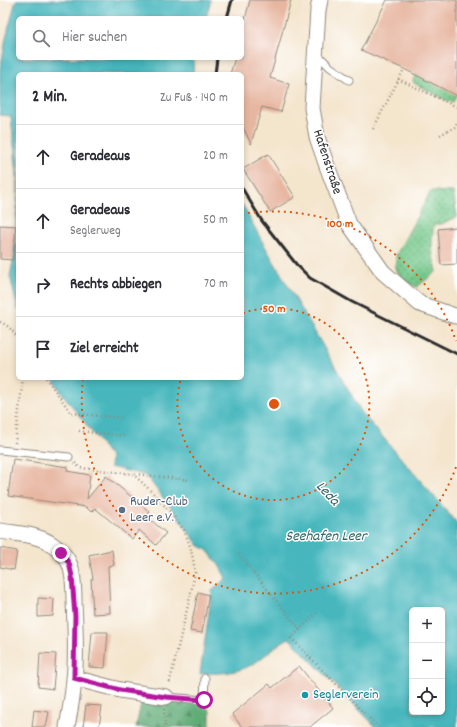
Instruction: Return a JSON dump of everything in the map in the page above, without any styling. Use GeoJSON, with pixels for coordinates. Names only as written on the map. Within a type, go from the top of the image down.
{"type":"FeatureCollection","features":[{"type":"Feature","properties":{"kind":"street","name":"Hafenstraße"},"geometry":{"type":"LineString","coordinates":[[320,0],[312,108],[317,137],[349,224],[383,272],[420,304],[457,316]]}},
{"type":"Feature","properties":{"kind":"street"},"geometry":{"type":"LineString","coordinates":[[0,531],[31,536],[52,544],[69,563],[72,576],[74,609],[74,678],[67,727]]}},
{"type":"Feature","properties":{"kind":"street"},"geometry":{"type":"LineString","coordinates":[[74,678],[120,690],[166,697]]}},
{"type":"Feature","properties":{"kind":"lane"},"geometry":{"type":"LineString","coordinates":[[315,52],[330,67],[350,80]]}},
{"type":"Feature","properties":{"kind":"lane"},"geometry":{"type":"LineString","coordinates":[[0,450],[69,458]]}},
{"type":"Feature","properties":{"kind":"lane"},"geometry":{"type":"LineString","coordinates":[[166,697],[204,700],[205,678]]}},
{"type":"Feature","properties":{"kind":"path"},"geometry":{"type":"LineString","coordinates":[[374,129],[404,69]]}},
{"type":"Feature","properties":{"kind":"path"},"geometry":{"type":"LineString","coordinates":[[398,79],[457,107]]}},
{"type":"Feature","properties":{"kind":"path"},"geometry":{"type":"LineString","coordinates":[[440,135],[455,127],[457,123]]}},
{"type":"Feature","properties":{"kind":"path"},"geometry":{"type":"LineString","coordinates":[[0,322],[12,330],[16,335]]}},
{"type":"Feature","properties":{"kind":"path"},"geometry":{"type":"LineString","coordinates":[[14,452],[23,380]]}},
{"type":"Feature","properties":{"kind":"path"},"geometry":{"type":"LineString","coordinates":[[47,380],[71,413],[121,418]]}},
{"type":"Feature","properties":{"kind":"path"},"geometry":{"type":"LineString","coordinates":[[79,431],[125,436]]}},
{"type":"Feature","properties":{"kind":"path"},"geometry":{"type":"LineString","coordinates":[[69,458],[80,468],[190,480]]}},
{"type":"Feature","properties":{"kind":"path"},"geometry":{"type":"LineString","coordinates":[[133,474],[155,495],[184,530],[193,559],[195,573],[193,585],[166,697]]}},
{"type":"Feature","properties":{"kind":"path"},"geometry":{"type":"LineString","coordinates":[[239,554],[300,630]]}},
{"type":"Feature","properties":{"kind":"path"},"geometry":{"type":"LineString","coordinates":[[317,613],[291,638],[378,727]]}},
{"type":"Feature","properties":{"kind":"green space"},"geometry":{"type":"Polygon","coordinates":[[[416,75],[456,95],[453,102],[450,102],[414,83],[413,80],[416,75]]]}},
{"type":"Feature","properties":{"kind":"green space"},"geometry":{"type":"Polygon","coordinates":[[[431,191],[453,192],[457,216],[442,224],[434,224],[432,248],[437,271],[417,287],[401,279],[396,268],[396,255],[431,191]]]}},
{"type":"Feature","properties":{"kind":"green space"},"geometry":{"type":"Polygon","coordinates":[[[143,694],[194,698],[210,710],[210,727],[136,727],[143,694]]]}},
{"type":"Feature","properties":{"kind":"water"},"geometry":{"type":"Polygon","coordinates":[[[16,0],[211,0],[207,16],[16,16],[16,60],[194,60],[193,72],[16,72],[16,165],[11,116],[0,115],[0,70],[6,38],[16,0]]]}},
{"type":"Feature","properties":{"kind":"water","name":"Seehafen Leer"},"geometry":{"type":"Polygon","coordinates":[[[244,208],[362,413],[457,523],[457,727],[376,727],[289,638],[257,661],[240,670],[200,674],[212,591],[226,578],[219,565],[207,550],[198,545],[147,477],[110,467],[111,457],[62,393],[54,380],[244,380],[244,208]]]}},
{"type":"Feature","properties":{"kind":"water"},"geometry":{"type":"Polygon","coordinates":[[[16,221],[16,302],[10,276],[14,257],[16,221]]]}},
{"type":"Feature","properties":{"kind":"building"},"geometry":{"type":"Polygon","coordinates":[[[250,0],[291,0],[270,78],[289,84],[281,112],[262,107],[251,144],[244,129],[244,72],[231,72],[234,60],[244,60],[244,23],[250,0]]]}},
{"type":"Feature","properties":{"kind":"building"},"geometry":{"type":"Polygon","coordinates":[[[387,0],[457,0],[457,96],[404,69],[361,50],[387,0]]]}},
{"type":"Feature","properties":{"kind":"building"},"geometry":{"type":"Polygon","coordinates":[[[268,154],[295,197],[270,212],[244,168],[268,154]]]}},
{"type":"Feature","properties":{"kind":"building"},"geometry":{"type":"Polygon","coordinates":[[[0,225],[16,226],[13,260],[0,259],[0,225]]]}},
{"type":"Feature","properties":{"kind":"building"},"geometry":{"type":"Polygon","coordinates":[[[457,227],[457,264],[441,265],[438,229],[457,227]]]}},
{"type":"Feature","properties":{"kind":"building"},"geometry":{"type":"Polygon","coordinates":[[[13,459],[68,467],[67,471],[90,475],[87,499],[106,476],[150,512],[146,516],[166,533],[156,545],[139,530],[132,539],[95,508],[91,512],[86,507],[8,496],[13,459]]]}},
{"type":"Feature","properties":{"kind":"building"},"geometry":{"type":"Polygon","coordinates":[[[0,548],[17,551],[14,570],[0,567],[0,548]]]}},
{"type":"Feature","properties":{"kind":"building"},"geometry":{"type":"Polygon","coordinates":[[[112,550],[114,565],[108,566],[110,613],[93,614],[91,579],[93,579],[89,555],[112,550]]]}},
{"type":"Feature","properties":{"kind":"building"},"geometry":{"type":"Polygon","coordinates":[[[198,592],[209,595],[202,633],[190,631],[198,592]]]}},
{"type":"Feature","properties":{"kind":"building"},"geometry":{"type":"Polygon","coordinates":[[[38,598],[54,599],[53,616],[38,617],[38,598]]]}},
{"type":"Feature","properties":{"kind":"building"},"geometry":{"type":"Polygon","coordinates":[[[92,632],[108,632],[105,668],[89,667],[92,632]]]}},
{"type":"Feature","properties":{"kind":"building"},"geometry":{"type":"Polygon","coordinates":[[[40,653],[56,654],[53,689],[38,687],[40,653]]]}},
{"type":"Feature","properties":{"kind":"building","name":"Seglerverein"},"geometry":{"type":"Polygon","coordinates":[[[299,666],[333,708],[310,727],[242,727],[232,714],[269,684],[272,688],[299,666]]]}},
{"type":"Feature","properties":{"kind":"building"},"geometry":{"type":"Polygon","coordinates":[[[86,705],[102,706],[99,727],[83,727],[86,705]]]}},
{"type":"Feature","properties":{"kind":"building"},"geometry":{"type":"Polygon","coordinates":[[[34,710],[49,712],[46,727],[32,727],[34,710]]]}},
{"type":"Feature","properties":{"kind":"railway"},"geometry":{"type":"LineString","coordinates":[[228,16],[232,0]]}},
{"type":"Feature","properties":{"kind":"railway"},"geometry":{"type":"LineString","coordinates":[[215,72],[217,60]]}},
{"type":"Feature","properties":{"kind":"railway"},"geometry":{"type":"LineString","coordinates":[[244,191],[262,221],[296,264],[310,278],[352,302],[457,354]]}},
{"type":"Feature","properties":{"kind":"place","name":"Ruder-Club Leer e.V."},"geometry":{"type":"Point","coordinates":[122,510]}},
{"type":"Feature","properties":{"kind":"place","name":"Seglerverein"},"geometry":{"type":"Point","coordinates":[305,695]}},
{"type":"Feature","properties":{"kind":"route"},"geometry":{"type":"LineString","coordinates":[[61,553],[69,563],[74,594],[74,678],[120,690],[166,697],[204,700]]}},
{"type":"Feature","properties":{"kind":"water label","name":"Leda"},"geometry":{"type":"Point","coordinates":[327,494]}}]}
